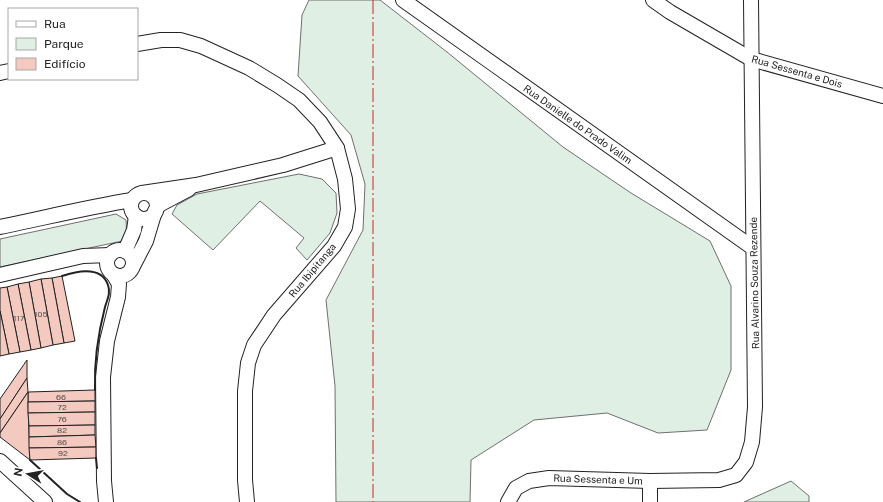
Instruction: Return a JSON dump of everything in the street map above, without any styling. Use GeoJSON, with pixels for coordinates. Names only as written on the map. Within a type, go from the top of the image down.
{"type":"FeatureCollection","features":[{"type":"Feature","properties":{"kind":"street","name":"Rua Danielle do Prado Valim"},"geometry":{"type":"LineString","coordinates":[[403,0],[753,248]]}},
{"type":"Feature","properties":{"kind":"street","name":"Rua Sessenta e Dois"},"geometry":{"type":"LineString","coordinates":[[652,0],[751,59],[883,96]]}},
{"type":"Feature","properties":{"kind":"street","name":"Rua Alvarino Souza Rezende"},"geometry":{"type":"LineString","coordinates":[[650,481],[719,480],[736,475],[746,462],[752,442],[755,407],[751,0]]}},
{"type":"Feature","properties":{"kind":"street","name":"Rua Ibipitanga"},"geometry":{"type":"LineString","coordinates":[[138,44],[161,40],[180,40],[202,46],[249,68],[277,85],[299,100],[320,122],[337,148],[345,179],[348,209],[345,227],[334,246],[274,315],[254,345],[248,363],[245,392],[245,480],[247,502]]}},
{"type":"Feature","properties":{"kind":"street"},"geometry":{"type":"LineString","coordinates":[[0,227],[75,212],[103,204],[136,205],[196,185],[283,165],[337,148]]}},
{"type":"Feature","properties":{"kind":"street"},"geometry":{"type":"LineString","coordinates":[[136,205],[143,219],[150,216],[156,209],[196,185]]}},
{"type":"Feature","properties":{"kind":"street"},"geometry":{"type":"LineString","coordinates":[[0,275],[83,256],[111,266],[120,276],[130,271],[146,242],[156,209],[156,201],[148,194],[136,205],[134,230],[125,251]]}},
{"type":"Feature","properties":{"kind":"street"},"geometry":{"type":"LineString","coordinates":[[106,502],[104,481],[103,377],[107,341],[113,315],[118,297],[119,284],[111,266],[114,252],[120,250],[125,251],[132,258],[130,271],[121,301],[113,315]]}},
{"type":"Feature","properties":{"kind":"street"},"geometry":{"type":"LineString","coordinates":[[0,461],[45,502]]}},
{"type":"Feature","properties":{"kind":"street","name":"Rua Sessenta e Um"},"geometry":{"type":"LineString","coordinates":[[508,502],[516,488],[529,481],[549,478],[650,481]]}},
{"type":"Feature","properties":{"kind":"street"},"geometry":{"type":"LineString","coordinates":[[97,502],[104,481]]}},
{"type":"Feature","properties":{"kind":"street"},"geometry":{"type":"LineString","coordinates":[[650,481],[650,502]]}},
{"type":"Feature","properties":{"kind":"green space"},"geometry":{"type":"Polygon","coordinates":[[[309,0],[380,0],[447,52],[563,147],[631,193],[710,241],[731,286],[731,370],[707,430],[658,433],[607,413],[534,420],[471,460],[470,502],[336,502],[335,386],[326,300],[363,230],[365,184],[351,135],[298,76],[302,15],[309,0]]]}},
{"type":"Feature","properties":{"kind":"green space"},"geometry":{"type":"Polygon","coordinates":[[[299,174],[322,179],[336,193],[337,213],[330,233],[307,260],[296,248],[304,238],[260,201],[213,250],[172,214],[177,205],[197,194],[299,174]]]}},
{"type":"Feature","properties":{"kind":"green space"},"geometry":{"type":"Polygon","coordinates":[[[116,214],[126,220],[127,240],[0,267],[0,239],[116,214]]]}},
{"type":"Feature","properties":{"kind":"green space"},"geometry":{"type":"Polygon","coordinates":[[[791,481],[809,496],[809,502],[744,502],[791,481]]]}},
{"type":"Feature","properties":{"kind":"building"},"geometry":{"type":"Polygon","coordinates":[[[62,276],[75,341],[64,343],[52,278],[62,276]]]}},
{"type":"Feature","properties":{"kind":"building"},"geometry":{"type":"Polygon","coordinates":[[[52,278],[64,343],[53,345],[41,279],[52,278]]]}},
{"type":"Feature","properties":{"kind":"building"},"geometry":{"type":"Polygon","coordinates":[[[41,279],[53,345],[41,348],[29,282],[41,279]]]}},
{"type":"Feature","properties":{"kind":"building"},"geometry":{"type":"Polygon","coordinates":[[[29,282],[41,348],[31,350],[18,284],[29,282]]]}},
{"type":"Feature","properties":{"kind":"building"},"geometry":{"type":"Polygon","coordinates":[[[18,284],[31,350],[20,352],[7,287],[18,284]]]}},
{"type":"Feature","properties":{"kind":"building"},"geometry":{"type":"Polygon","coordinates":[[[7,287],[20,352],[9,354],[0,311],[0,288],[7,287]]]}},
{"type":"Feature","properties":{"kind":"building"},"geometry":{"type":"Polygon","coordinates":[[[0,311],[9,354],[0,356],[0,311]]]}},
{"type":"Feature","properties":{"kind":"building"},"geometry":{"type":"Polygon","coordinates":[[[27,360],[27,378],[0,419],[0,399],[27,360]]]}},
{"type":"Feature","properties":{"kind":"building"},"geometry":{"type":"Polygon","coordinates":[[[27,378],[28,392],[0,433],[0,419],[27,378]]]}},
{"type":"Feature","properties":{"kind":"building"},"geometry":{"type":"Polygon","coordinates":[[[95,390],[95,401],[28,402],[28,392],[95,390]]]}},
{"type":"Feature","properties":{"kind":"building"},"geometry":{"type":"Polygon","coordinates":[[[28,392],[30,460],[0,437],[0,433],[28,392]]]}},
{"type":"Feature","properties":{"kind":"building"},"geometry":{"type":"Polygon","coordinates":[[[95,401],[95,412],[28,413],[28,402],[95,401]]]}},
{"type":"Feature","properties":{"kind":"building"},"geometry":{"type":"Polygon","coordinates":[[[95,412],[95,425],[29,426],[28,413],[95,412]]]}},
{"type":"Feature","properties":{"kind":"building"},"geometry":{"type":"Polygon","coordinates":[[[95,425],[95,435],[29,437],[29,426],[95,425]]]}},
{"type":"Feature","properties":{"kind":"building"},"geometry":{"type":"Polygon","coordinates":[[[95,435],[96,447],[29,448],[29,437],[95,435]]]}},
{"type":"Feature","properties":{"kind":"building"},"geometry":{"type":"Polygon","coordinates":[[[96,447],[96,458],[30,460],[29,448],[96,447]]]}},
{"type":"Feature","properties":{"kind":"wall"},"geometry":{"type":"LineString","coordinates":[[62,276],[81,271],[94,272],[100,274],[105,279],[109,288],[109,294],[98,337],[95,390]]}},
{"type":"Feature","properties":{"kind":"wall"},"geometry":{"type":"LineString","coordinates":[[96,458],[97,468]]}},
{"type":"Feature","properties":{"kind":"wall"},"geometry":{"type":"LineString","coordinates":[[30,460],[67,494],[80,502]]}},
{"type":"Feature","properties":{"kind":"power"},"geometry":{"type":"LineString","coordinates":[[373,0],[373,502]]}}]}
